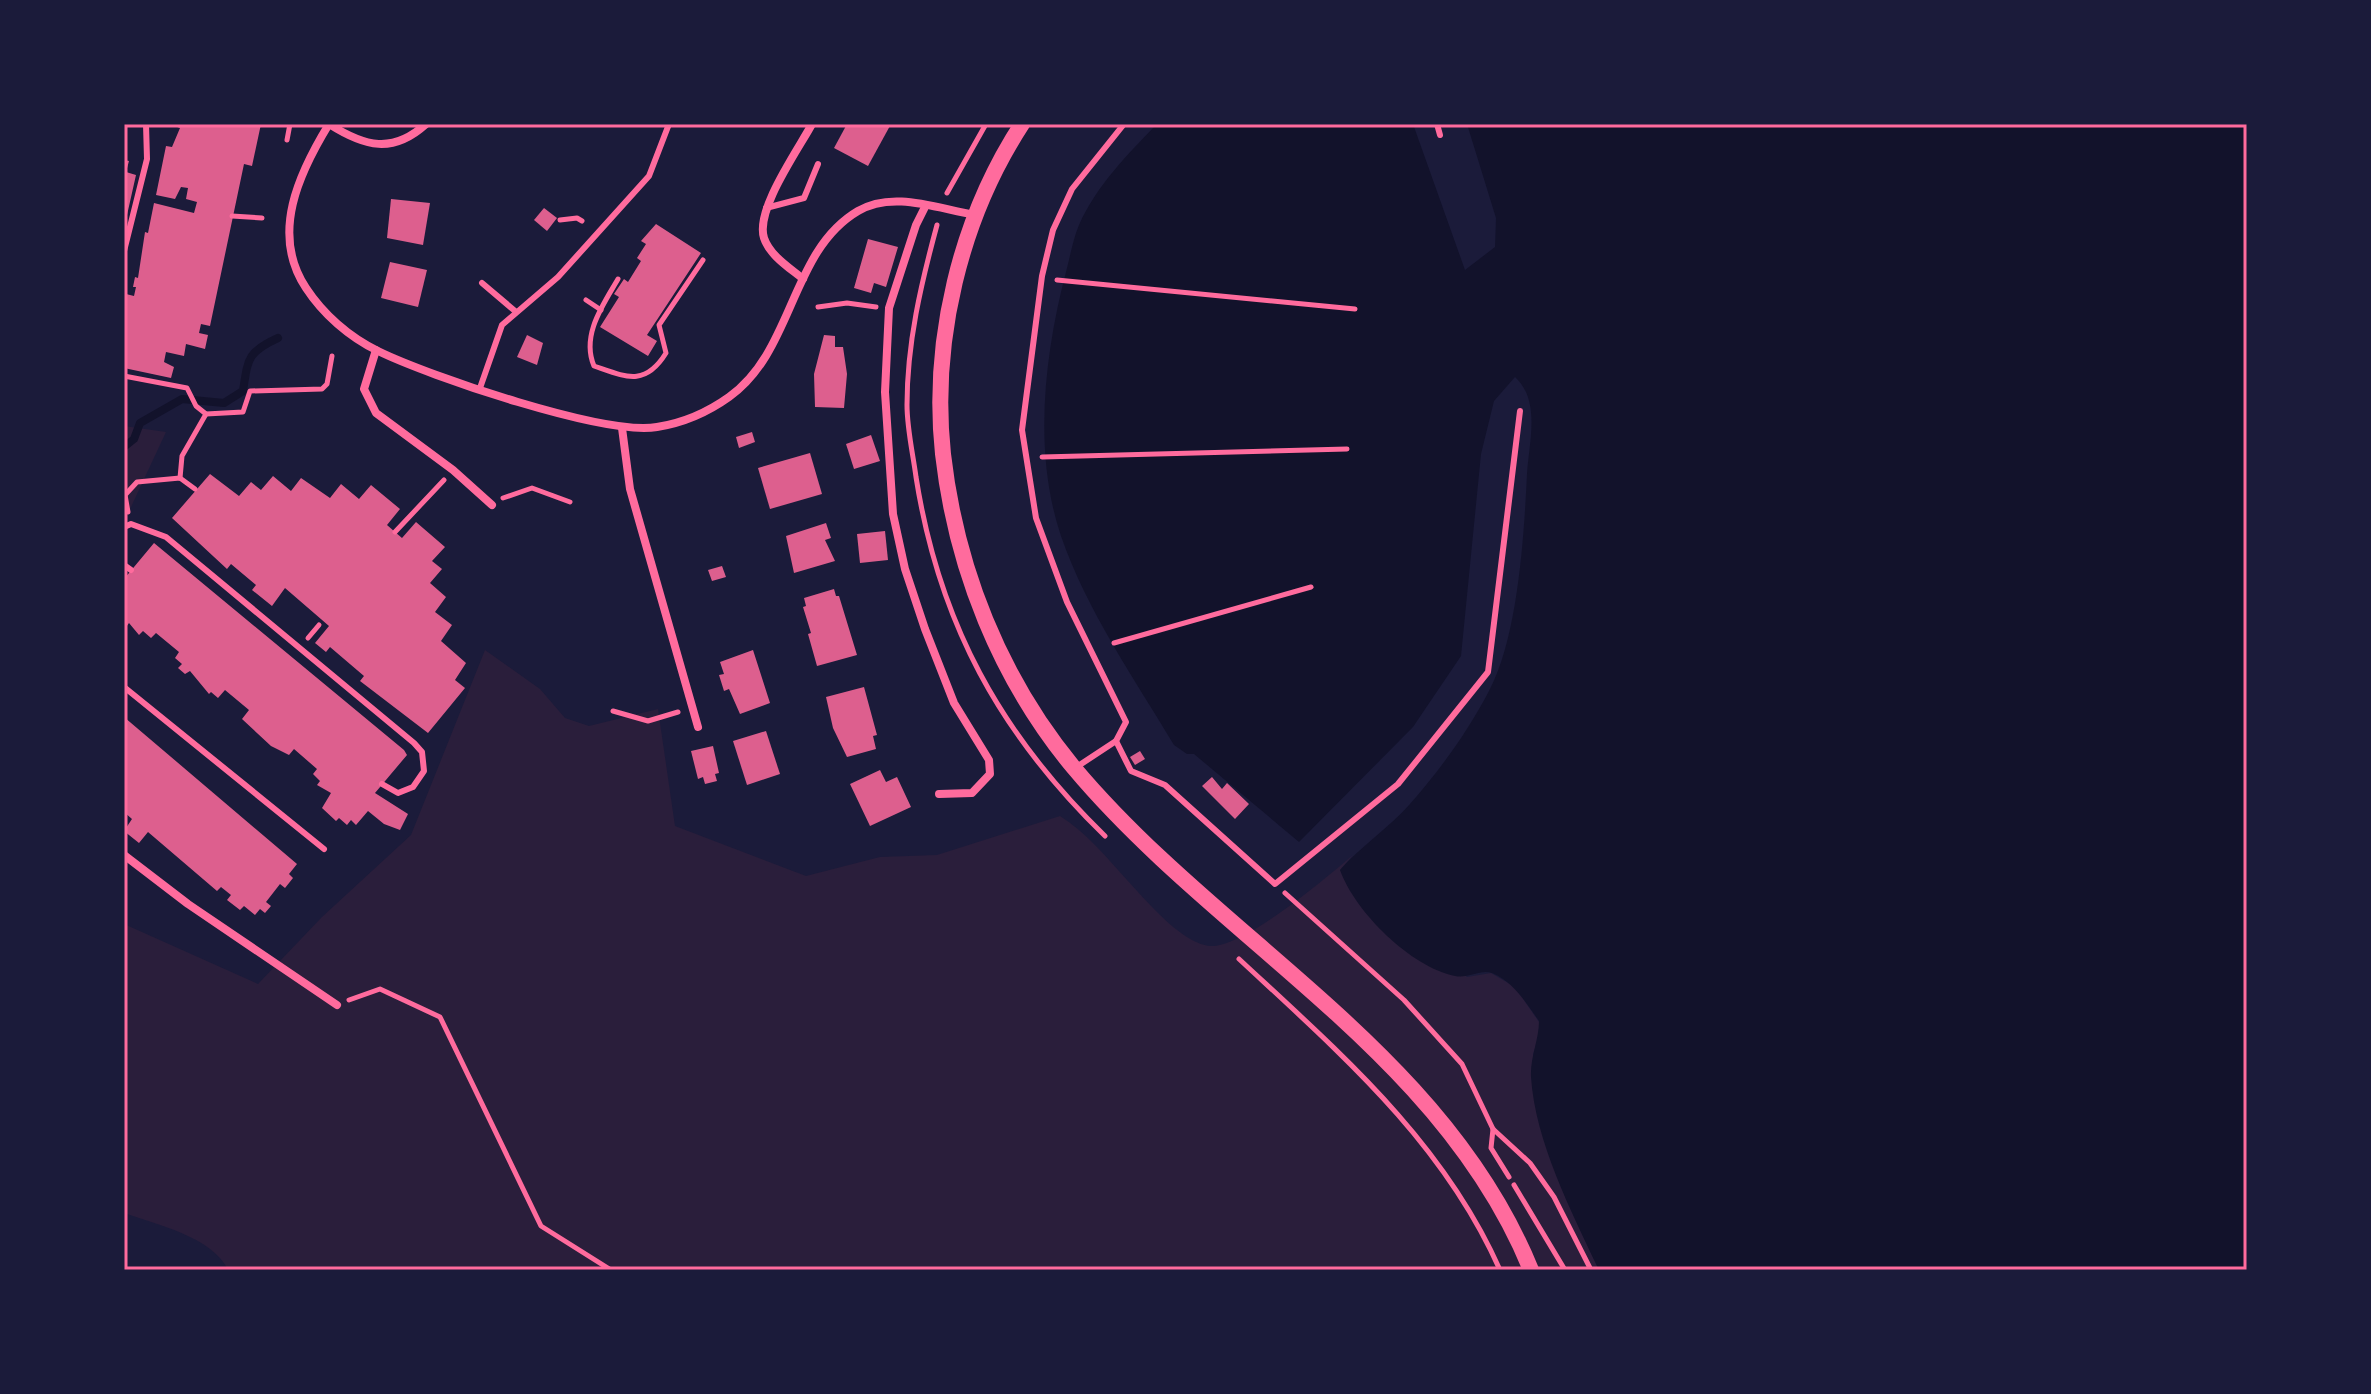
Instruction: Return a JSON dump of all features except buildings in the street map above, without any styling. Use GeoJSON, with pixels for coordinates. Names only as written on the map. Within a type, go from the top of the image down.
{"type":"FeatureCollection","features":[{"type":"Feature","properties":{"kind":"main road"},"geometry":{"type":"LineString","coordinates":[[1022,124],[976,215],[955,286],[941,369],[940,423],[948,500],[964,563],[1001,655],[1038,719],[1075,768],[1222,912],[1400,1072],[1481,1175],[1531,1270]]}},
{"type":"Feature","properties":{"kind":"street"},"geometry":{"type":"LineString","coordinates":[[426,124],[408,140],[388,144],[351,138],[329,124],[290,205],[288,238],[301,281],[317,306],[376,350],[480,388],[622,428],[656,428],[694,417],[731,396],[758,368],[781,332],[803,279],[823,242],[856,212],[875,202],[899,200],[976,215]]}},
{"type":"Feature","properties":{"kind":"street"},"geometry":{"type":"LineString","coordinates":[[803,279],[776,257],[764,237],[766,208],[812,124]]}},
{"type":"Feature","properties":{"kind":"street"},"geometry":{"type":"LineString","coordinates":[[925,207],[889,308],[886,406],[893,514],[905,569],[954,703],[989,760],[990,774],[983,785],[972,793],[939,794]]}},
{"type":"Feature","properties":{"kind":"street"},"geometry":{"type":"LineString","coordinates":[[376,350],[364,389],[376,413],[453,470],[492,505]]}},
{"type":"Feature","properties":{"kind":"street"},"geometry":{"type":"LineString","coordinates":[[622,428],[625,469],[698,727]]}},
{"type":"Feature","properties":{"kind":"street"},"geometry":{"type":"LineString","coordinates":[[124,855],[177,896],[337,1005]]}},
{"type":"Feature","properties":{"kind":"lane"},"geometry":{"type":"LineString","coordinates":[[124,251],[147,159],[146,124]]}},
{"type":"Feature","properties":{"kind":"lane"},"geometry":{"type":"LineString","coordinates":[[480,388],[502,325],[558,277],[649,176],[669,124]]}},
{"type":"Feature","properties":{"kind":"lane"},"geometry":{"type":"LineString","coordinates":[[1075,768],[1116,741],[1126,722],[1067,602],[1036,518],[1022,430],[1042,276],[1053,230],[1072,189],[1124,124]]}},
{"type":"Feature","properties":{"kind":"lane"},"geometry":{"type":"LineString","coordinates":[[1437,124],[1440,135]]}},
{"type":"Feature","properties":{"kind":"lane"},"geometry":{"type":"LineString","coordinates":[[766,208],[804,198],[818,164]]}},
{"type":"Feature","properties":{"kind":"lane"},"geometry":{"type":"LineString","coordinates":[[482,283],[515,311]]}},
{"type":"Feature","properties":{"kind":"lane"},"geometry":{"type":"LineString","coordinates":[[1116,741],[1131,771],[1165,785],[1275,884],[1398,784],[1488,672],[1520,411]]}},
{"type":"Feature","properties":{"kind":"lane"},"geometry":{"type":"LineString","coordinates":[[128,526],[166,537],[414,743],[422,752],[424,771],[413,787],[398,793],[382,784]]}},
{"type":"Feature","properties":{"kind":"lane"},"geometry":{"type":"LineString","coordinates":[[124,565],[131,570]]}},
{"type":"Feature","properties":{"kind":"lane"},"geometry":{"type":"LineString","coordinates":[[124,687],[324,849]]}},
{"type":"Feature","properties":{"kind":"path"},"geometry":{"type":"LineString","coordinates":[[287,140],[290,124]]}},
{"type":"Feature","properties":{"kind":"path"},"geometry":{"type":"LineString","coordinates":[[232,216],[262,218]]}},
{"type":"Feature","properties":{"kind":"path"},"geometry":{"type":"LineString","coordinates":[[560,220],[577,218],[582,221]]}},
{"type":"Feature","properties":{"kind":"path"},"geometry":{"type":"LineString","coordinates":[[618,279],[589,338],[588,352],[594,366],[629,378],[645,375],[657,368],[666,353],[659,325],[703,260]]}},
{"type":"Feature","properties":{"kind":"path"},"geometry":{"type":"LineString","coordinates":[[1057,280],[1355,309]]}},
{"type":"Feature","properties":{"kind":"path"},"geometry":{"type":"LineString","coordinates":[[586,300],[601,310]]}},
{"type":"Feature","properties":{"kind":"path"},"geometry":{"type":"LineString","coordinates":[[818,307],[847,303],[889,308]]}},
{"type":"Feature","properties":{"kind":"path"},"geometry":{"type":"LineString","coordinates":[[124,376],[187,388],[196,406],[206,414],[243,412],[250,391],[322,389],[327,384],[332,356]]}},
{"type":"Feature","properties":{"kind":"path"},"geometry":{"type":"LineString","coordinates":[[180,478],[182,456],[206,414]]}},
{"type":"Feature","properties":{"kind":"path"},"geometry":{"type":"LineString","coordinates":[[1041,457],[1347,449]]}},
{"type":"Feature","properties":{"kind":"path"},"geometry":{"type":"LineString","coordinates":[[395,532],[453,470]]}},
{"type":"Feature","properties":{"kind":"path"},"geometry":{"type":"LineString","coordinates":[[128,526],[125,495],[137,482],[180,478],[195,489]]}},
{"type":"Feature","properties":{"kind":"path"},"geometry":{"type":"LineString","coordinates":[[492,505],[507,495],[532,488],[570,502]]}},
{"type":"Feature","properties":{"kind":"path"},"geometry":{"type":"LineString","coordinates":[[1114,643],[1311,587]]}},
{"type":"Feature","properties":{"kind":"path"},"geometry":{"type":"LineString","coordinates":[[613,711],[648,721],[691,705]]}},
{"type":"Feature","properties":{"kind":"path"},"geometry":{"type":"LineString","coordinates":[[1275,884],[1404,1000],[1462,1064],[1493,1129],[1530,1163],[1554,1197],[1591,1270]]}},
{"type":"Feature","properties":{"kind":"path"},"geometry":{"type":"LineString","coordinates":[[337,1005],[380,989],[440,1017],[541,1226],[611,1270]]}},
{"type":"Feature","properties":{"kind":"path"},"geometry":{"type":"LineString","coordinates":[[1493,1129],[1491,1148],[1565,1270]]}},
{"type":"Feature","properties":{"kind":"shaded area"},"geometry":{"type":"Polygon","coordinates":[[[1157,124],[1413,124],[1465,270],[1495,247],[1496,218],[1467,124],[2247,124],[2247,1270],[1599,1270],[1556,1176],[1540,1126],[1531,1077],[1539,1021],[1519,994],[1500,977],[1487,972],[1455,976],[1438,971],[1403,950],[1371,920],[1347,886],[1340,870],[1402,813],[1432,777],[1473,719],[1500,667],[1518,584],[1532,422],[1528,398],[1515,377],[1494,401],[1481,454],[1461,656],[1413,727],[1299,842],[1194,754],[1187,754],[1174,745],[1112,644],[1084,591],[1061,536],[1052,504],[1044,438],[1047,371],[1058,304],[1073,242],[1086,210],[1104,184],[1157,124]]]}},
{"type":"Feature","properties":{"kind":"shaded area"},"geometry":{"type":"Polygon","coordinates":[[[124,426],[166,432],[124,522],[124,426]]]}},
{"type":"Feature","properties":{"kind":"shaded area"},"geometry":{"type":"Polygon","coordinates":[[[485,650],[540,689],[565,718],[589,726],[658,709],[675,826],[806,876],[880,857],[937,855],[1060,816],[1096,846],[1166,921],[1191,939],[1214,946],[1247,934],[1266,922],[1353,855],[1340,870],[1467,977],[1491,973],[1515,987],[1539,1022],[1539,1037],[1533,1054],[1535,1105],[1566,1199],[1599,1270],[228,1270],[210,1249],[197,1240],[124,1213],[124,924],[258,984],[322,917],[411,835],[485,650]]]}},
{"type":"Feature","properties":{"kind":"waterway"},"geometry":{"type":"LineString","coordinates":[[124,447],[134,439],[140,423],[182,399],[224,403],[243,391],[251,358],[260,348],[278,338]]}}]}
